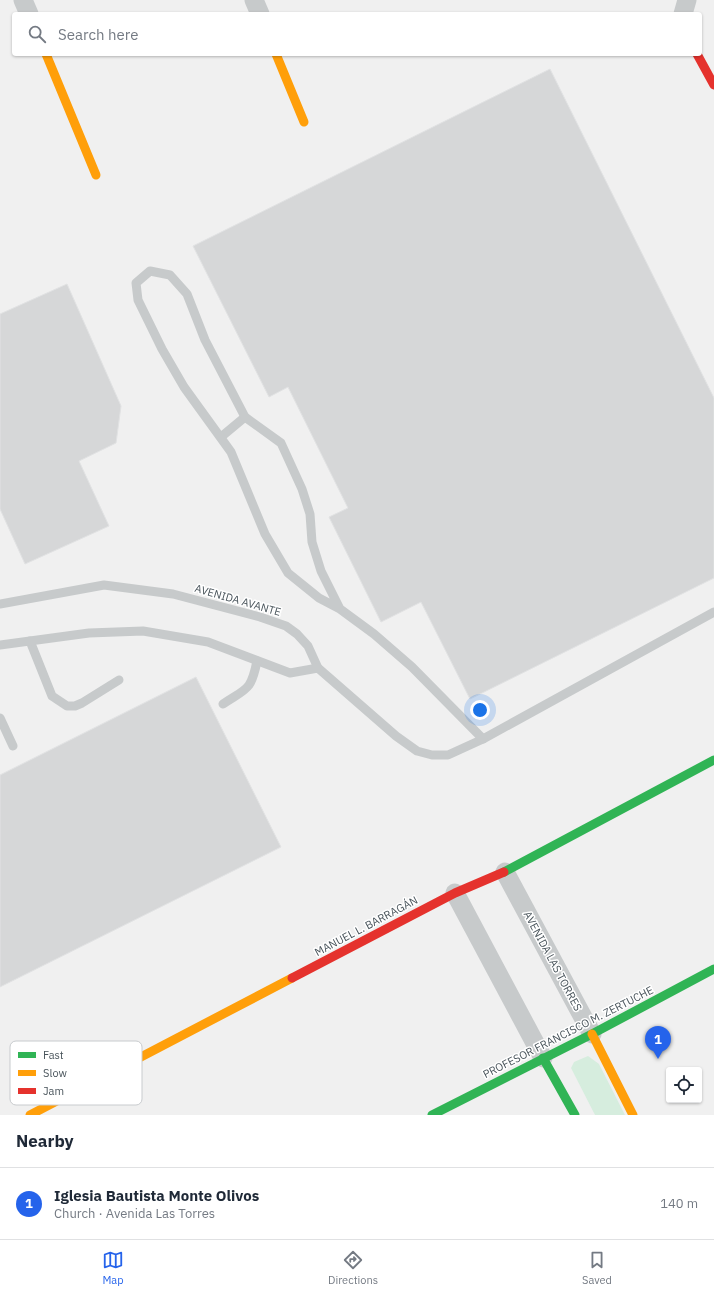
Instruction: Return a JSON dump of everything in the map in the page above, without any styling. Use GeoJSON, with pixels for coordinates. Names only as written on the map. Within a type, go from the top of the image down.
{"type":"FeatureCollection","features":[{"type":"Feature","properties":{"kind":"street"},"geometry":{"type":"LineString","coordinates":[[24,0],[28,12]]}},
{"type":"Feature","properties":{"kind":"street"},"geometry":{"type":"LineString","coordinates":[[254,0],[259,12]]}},
{"type":"Feature","properties":{"kind":"street"},"geometry":{"type":"LineString","coordinates":[[684,12],[687,0]]}},
{"type":"Feature","properties":{"kind":"street"},"geometry":{"type":"LineString","coordinates":[[47,56],[96,175]]}},
{"type":"Feature","properties":{"kind":"street"},"geometry":{"type":"LineString","coordinates":[[277,56],[304,122]]}},
{"type":"Feature","properties":{"kind":"street"},"geometry":{"type":"LineString","coordinates":[[698,56],[713,80]]}},
{"type":"Feature","properties":{"kind":"street","name":"MANUEL L. BARRAGÁN"},"geometry":{"type":"LineString","coordinates":[[142,1056],[455,893],[505,872],[714,760]]}},
{"type":"Feature","properties":{"kind":"street","name":"AVENIDA LAS TORRES"},"geometry":{"type":"LineString","coordinates":[[505,872],[592,1034],[633,1115]]}},
{"type":"Feature","properties":{"kind":"street"},"geometry":{"type":"LineString","coordinates":[[455,893],[575,1115]]}},
{"type":"Feature","properties":{"kind":"street","name":"PROFESOR FRANCISCO M. ZERTUCHE"},"geometry":{"type":"LineString","coordinates":[[432,1115],[592,1034],[714,969]]}},
{"type":"Feature","properties":{"kind":"street","name":"MANUEL L. BARRAGÁN"},"geometry":{"type":"LineString","coordinates":[[30,1115],[49,1105]]}},
{"type":"Feature","properties":{"kind":"lane"},"geometry":{"type":"LineString","coordinates":[[340,608],[321,571],[312,542],[310,514],[302,489],[281,443],[245,417],[205,340],[187,294],[170,274],[150,271],[136,283],[138,300],[162,349],[184,387],[231,452],[265,534],[288,573],[319,598],[340,608],[374,634],[412,667],[483,739]]}},
{"type":"Feature","properties":{"kind":"lane"},"geometry":{"type":"LineString","coordinates":[[221,437],[245,417]]}},
{"type":"Feature","properties":{"kind":"lane","name":"AVENIDA AVANTE"},"geometry":{"type":"LineString","coordinates":[[0,604],[104,585],[173,594],[260,617],[286,626],[298,634],[308,646],[318,668]]}},
{"type":"Feature","properties":{"kind":"lane"},"geometry":{"type":"LineString","coordinates":[[0,645],[88,633],[143,631],[208,642],[290,673],[318,668],[396,736],[417,751],[432,755],[448,755],[483,739],[714,612]]}},
{"type":"Feature","properties":{"kind":"lane"},"geometry":{"type":"LineString","coordinates":[[30,641],[52,696],[67,706],[75,706],[82,703],[119,680]]}},
{"type":"Feature","properties":{"kind":"lane"},"geometry":{"type":"LineString","coordinates":[[222,704],[249,687],[253,681],[257,661]]}},
{"type":"Feature","properties":{"kind":"lane"},"geometry":{"type":"LineString","coordinates":[[0,718],[12,746]]}},
{"type":"Feature","properties":{"kind":"green space"},"geometry":{"type":"Polygon","coordinates":[[[588,1056],[599,1064],[625,1115],[595,1115],[571,1068],[574,1062],[588,1056]]]}},
{"type":"Feature","properties":{"kind":"building"},"geometry":{"type":"Polygon","coordinates":[[[550,69],[714,398],[714,578],[470,699],[421,602],[381,622],[329,517],[348,508],[288,387],[269,397],[193,246],[550,69]]]}},
{"type":"Feature","properties":{"kind":"building"},"geometry":{"type":"Polygon","coordinates":[[[67,284],[121,406],[116,443],[79,461],[109,526],[25,564],[0,509],[0,314],[67,284]]]}},
{"type":"Feature","properties":{"kind":"building"},"geometry":{"type":"Polygon","coordinates":[[[196,677],[281,847],[0,987],[0,775],[196,677]]]}},
{"type":"Feature","properties":{"kind":"traffic: fast"},"geometry":{"type":"LineString","coordinates":[[504,872],[714,760]]}},
{"type":"Feature","properties":{"kind":"traffic: fast"},"geometry":{"type":"LineString","coordinates":[[432,1115],[592,1034],[714,969]]}},
{"type":"Feature","properties":{"kind":"traffic: fast"},"geometry":{"type":"LineString","coordinates":[[543,1058],[575,1115]]}},
{"type":"Feature","properties":{"kind":"traffic: slow"},"geometry":{"type":"LineString","coordinates":[[47,56],[96,175]]}},
{"type":"Feature","properties":{"kind":"traffic: slow"},"geometry":{"type":"LineString","coordinates":[[277,56],[304,122]]}},
{"type":"Feature","properties":{"kind":"traffic: slow"},"geometry":{"type":"LineString","coordinates":[[142,1056],[292,978]]}},
{"type":"Feature","properties":{"kind":"traffic: slow"},"geometry":{"type":"LineString","coordinates":[[592,1034],[633,1115]]}},
{"type":"Feature","properties":{"kind":"traffic: slow"},"geometry":{"type":"LineString","coordinates":[[30,1115],[49,1105]]}},
{"type":"Feature","properties":{"kind":"traffic: jam"},"geometry":{"type":"LineString","coordinates":[[698,56],[714,85]]}},
{"type":"Feature","properties":{"kind":"traffic: jam"},"geometry":{"type":"LineString","coordinates":[[292,978],[455,893],[504,872]]}},
{"type":"Feature","properties":{"kind":"place","name":"Iglesia Bautista Monte Olivos"},"geometry":{"type":"Point","coordinates":[658,1059]}}]}
